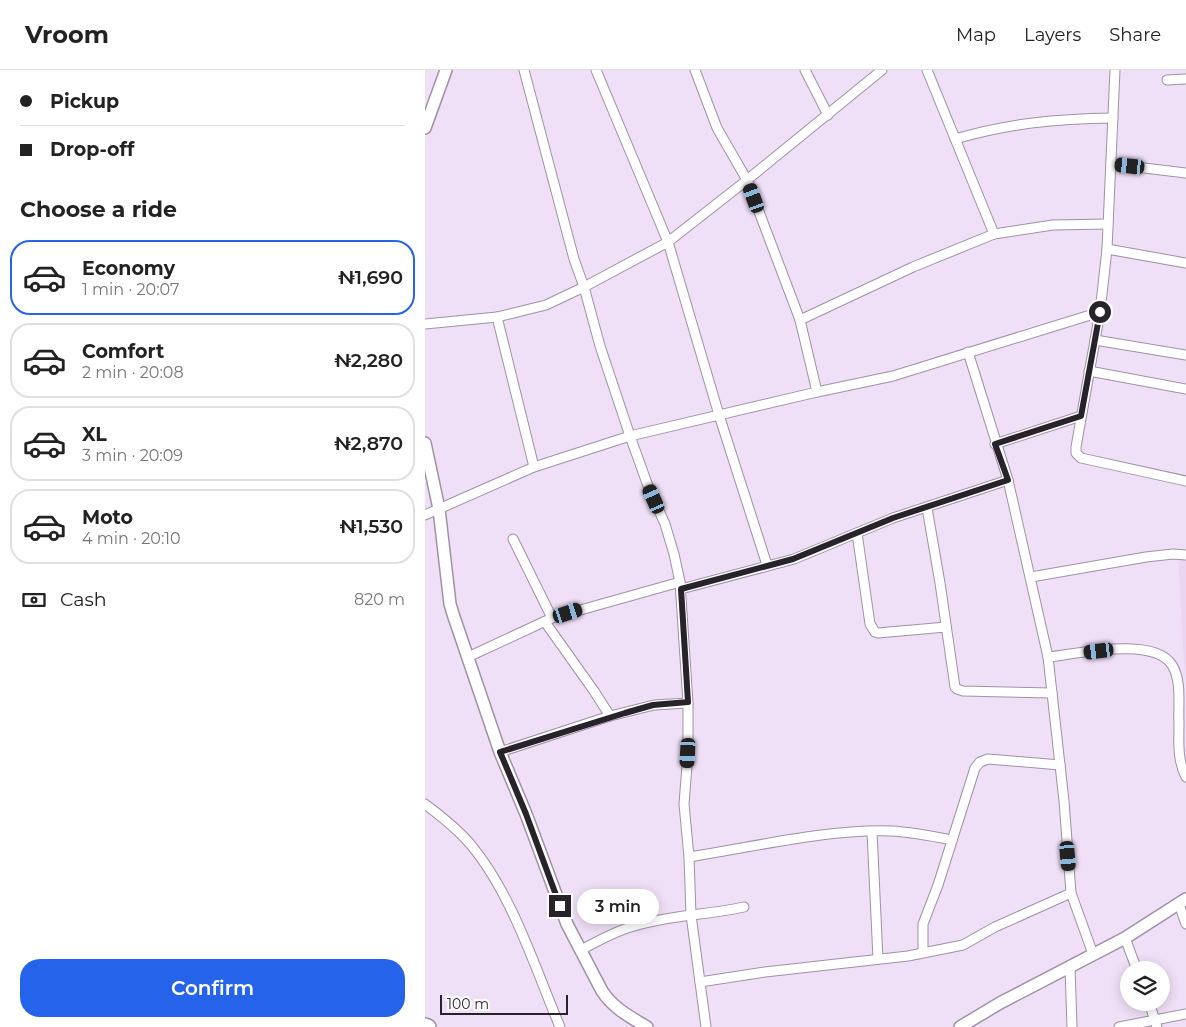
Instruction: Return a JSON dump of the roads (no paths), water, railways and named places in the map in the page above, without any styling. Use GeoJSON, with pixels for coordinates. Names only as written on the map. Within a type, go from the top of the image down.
{"type":"FeatureCollection","features":[{"type":"Feature","properties":{"kind":"street"},"geometry":{"type":"LineString","coordinates":[[425,128],[446,70]]}},
{"type":"Feature","properties":{"kind":"street"},"geometry":{"type":"LineString","coordinates":[[524,70],[574,259],[585,287],[600,346],[648,486],[665,524],[674,554],[680,585],[688,702],[688,753],[684,804],[689,857],[691,915],[707,1027]]}},
{"type":"Feature","properties":{"kind":"street"},"geometry":{"type":"LineString","coordinates":[[596,70],[668,242],[719,415],[767,565]]}},
{"type":"Feature","properties":{"kind":"street"},"geometry":{"type":"LineString","coordinates":[[695,70],[717,128],[747,180],[800,320],[817,392]]}},
{"type":"Feature","properties":{"kind":"street"},"geometry":{"type":"LineString","coordinates":[[805,70],[828,115]]}},
{"type":"Feature","properties":{"kind":"street"},"geometry":{"type":"LineString","coordinates":[[425,324],[497,317],[545,305],[585,287],[668,242],[882,70]]}},
{"type":"Feature","properties":{"kind":"street"},"geometry":{"type":"LineString","coordinates":[[927,70],[994,234]]}},
{"type":"Feature","properties":{"kind":"street"},"geometry":{"type":"LineString","coordinates":[[1115,70],[1107,249],[1100,312],[1076,453],[1081,458],[1186,481]]}},
{"type":"Feature","properties":{"kind":"street"},"geometry":{"type":"LineString","coordinates":[[1167,80],[1186,79]]}},
{"type":"Feature","properties":{"kind":"street"},"geometry":{"type":"LineString","coordinates":[[955,139],[989,129],[1021,123],[1064,118],[1113,118]]}},
{"type":"Feature","properties":{"kind":"street"},"geometry":{"type":"LineString","coordinates":[[1111,164],[1186,173]]}},
{"type":"Feature","properties":{"kind":"street"},"geometry":{"type":"LineString","coordinates":[[800,320],[913,267],[994,234],[1053,226],[1108,224]]}},
{"type":"Feature","properties":{"kind":"street"},"geometry":{"type":"LineString","coordinates":[[1107,249],[1186,263]]}},
{"type":"Feature","properties":{"kind":"street"},"geometry":{"type":"LineString","coordinates":[[425,516],[534,467],[630,436],[893,376],[1100,312]]}},
{"type":"Feature","properties":{"kind":"street"},"geometry":{"type":"LineString","coordinates":[[497,317],[534,467]]}},
{"type":"Feature","properties":{"kind":"street"},"geometry":{"type":"LineString","coordinates":[[1095,340],[1186,355]]}},
{"type":"Feature","properties":{"kind":"street"},"geometry":{"type":"LineString","coordinates":[[968,352],[995,444],[1008,480],[1048,657],[1071,893],[1093,954]]}},
{"type":"Feature","properties":{"kind":"street"},"geometry":{"type":"LineString","coordinates":[[1089,371],[1186,389]]}},
{"type":"Feature","properties":{"kind":"street"},"geometry":{"type":"LineString","coordinates":[[995,444],[1081,416]]}},
{"type":"Feature","properties":{"kind":"street"},"geometry":{"type":"LineString","coordinates":[[425,442],[439,509],[450,604],[500,752],[526,814],[567,924],[609,1001],[625,1014],[647,1027]]}},
{"type":"Feature","properties":{"kind":"street"},"geometry":{"type":"LineString","coordinates":[[468,657],[548,620],[680,585],[793,559],[893,518],[1008,480]]}},
{"type":"Feature","properties":{"kind":"street"},"geometry":{"type":"LineString","coordinates":[[927,508],[955,687],[957,689],[1052,693]]}},
{"type":"Feature","properties":{"kind":"street"},"geometry":{"type":"LineString","coordinates":[[857,532],[870,624],[875,632],[946,627]]}},
{"type":"Feature","properties":{"kind":"street"},"geometry":{"type":"LineString","coordinates":[[513,539],[548,620],[611,716]]}},
{"type":"Feature","properties":{"kind":"street"},"geometry":{"type":"LineString","coordinates":[[1031,577],[1173,554],[1186,555]]}},
{"type":"Feature","properties":{"kind":"street"},"geometry":{"type":"LineString","coordinates":[[1048,657],[1133,648],[1162,655],[1172,665],[1178,682],[1179,758],[1186,778]]}},
{"type":"Feature","properties":{"kind":"street"},"geometry":{"type":"LineString","coordinates":[[500,752],[611,716],[653,705],[688,702]]}},
{"type":"Feature","properties":{"kind":"street"},"geometry":{"type":"LineString","coordinates":[[923,952],[923,924],[938,885],[975,768],[980,762],[988,759],[1060,765]]}},
{"type":"Feature","properties":{"kind":"street"},"geometry":{"type":"LineString","coordinates":[[425,804],[447,820],[471,844],[491,873],[516,922],[560,1027]]}},
{"type":"Feature","properties":{"kind":"street"},"geometry":{"type":"LineString","coordinates":[[689,857],[755,845],[847,833],[891,831],[926,834],[952,840]]}},
{"type":"Feature","properties":{"kind":"street"},"geometry":{"type":"LineString","coordinates":[[872,832],[878,959]]}},
{"type":"Feature","properties":{"kind":"street"},"geometry":{"type":"LineString","coordinates":[[700,982],[765,972],[878,959],[963,945],[995,927],[1071,893]]}},
{"type":"Feature","properties":{"kind":"street"},"geometry":{"type":"LineString","coordinates":[[960,1027],[1125,938],[1182,902],[1186,924]]}},
{"type":"Feature","properties":{"kind":"street"},"geometry":{"type":"LineString","coordinates":[[581,950],[633,926],[744,907]]}},
{"type":"Feature","properties":{"kind":"street"},"geometry":{"type":"LineString","coordinates":[[1125,938],[1134,961]]}},
{"type":"Feature","properties":{"kind":"street"},"geometry":{"type":"LineString","coordinates":[[1070,966],[1071,1027]]}},
{"type":"Feature","properties":{"kind":"street"},"geometry":{"type":"LineString","coordinates":[[1152,1011],[1156,1023]]}},
{"type":"Feature","properties":{"kind":"street"},"geometry":{"type":"LineString","coordinates":[[1119,1027],[1156,1023],[1186,1014]]}}]}
